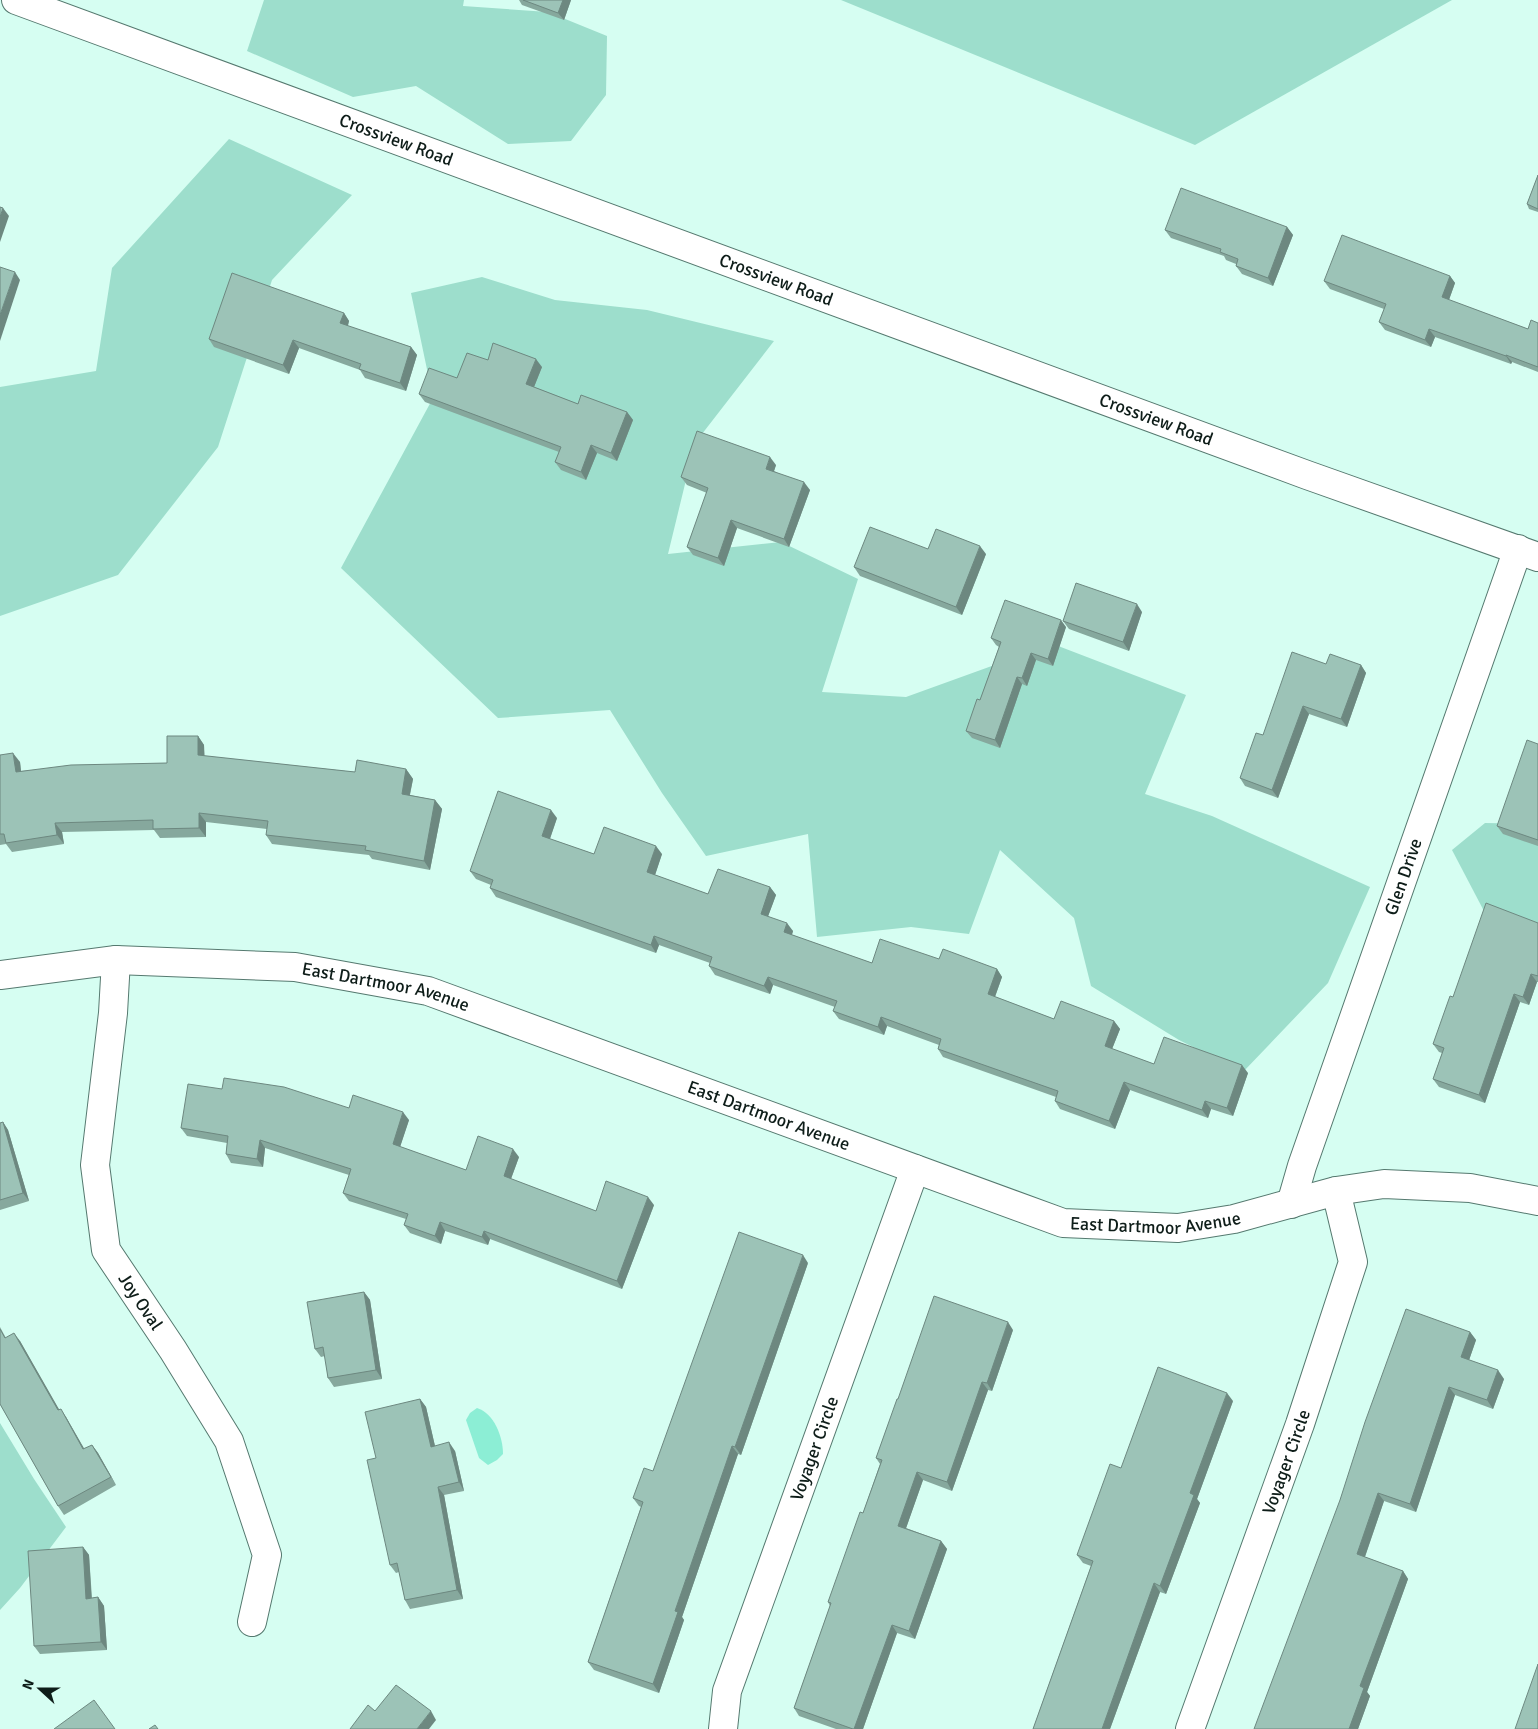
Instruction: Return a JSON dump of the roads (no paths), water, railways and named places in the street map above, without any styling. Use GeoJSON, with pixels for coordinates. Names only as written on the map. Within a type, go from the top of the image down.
{"type":"FeatureCollection","features":[{"type":"Feature","properties":{"kind":"street","name":"Crossview Road"},"geometry":{"type":"LineString","coordinates":[[16,0],[1306,475],[1528,553]]}},
{"type":"Feature","properties":{"kind":"street","name":"Glen Drive"},"geometry":{"type":"LineString","coordinates":[[1291,1204],[1302,1166],[1528,553]]}},
{"type":"Feature","properties":{"kind":"street","name":"East Dartmoor Avenue"},"geometry":{"type":"LineString","coordinates":[[0,975],[116,960],[295,967],[428,991],[1063,1223],[1178,1228],[1234,1220],[1336,1191],[1384,1184],[1470,1188],[1538,1201]]}},
{"type":"Feature","properties":{"kind":"street","name":"Joy Oval"},"geometry":{"type":"LineString","coordinates":[[116,960],[113,1013],[95,1165],[106,1250],[173,1350],[229,1441],[267,1555],[252,1622]]}},
{"type":"Feature","properties":{"kind":"street","name":"Voyager Circle"},"geometry":{"type":"LineString","coordinates":[[723,1729],[727,1691],[915,1169]]}},
{"type":"Feature","properties":{"kind":"street","name":"Voyager Circle"},"geometry":{"type":"LineString","coordinates":[[1190,1729],[1300,1424],[1352,1262],[1336,1191]]}}]}
